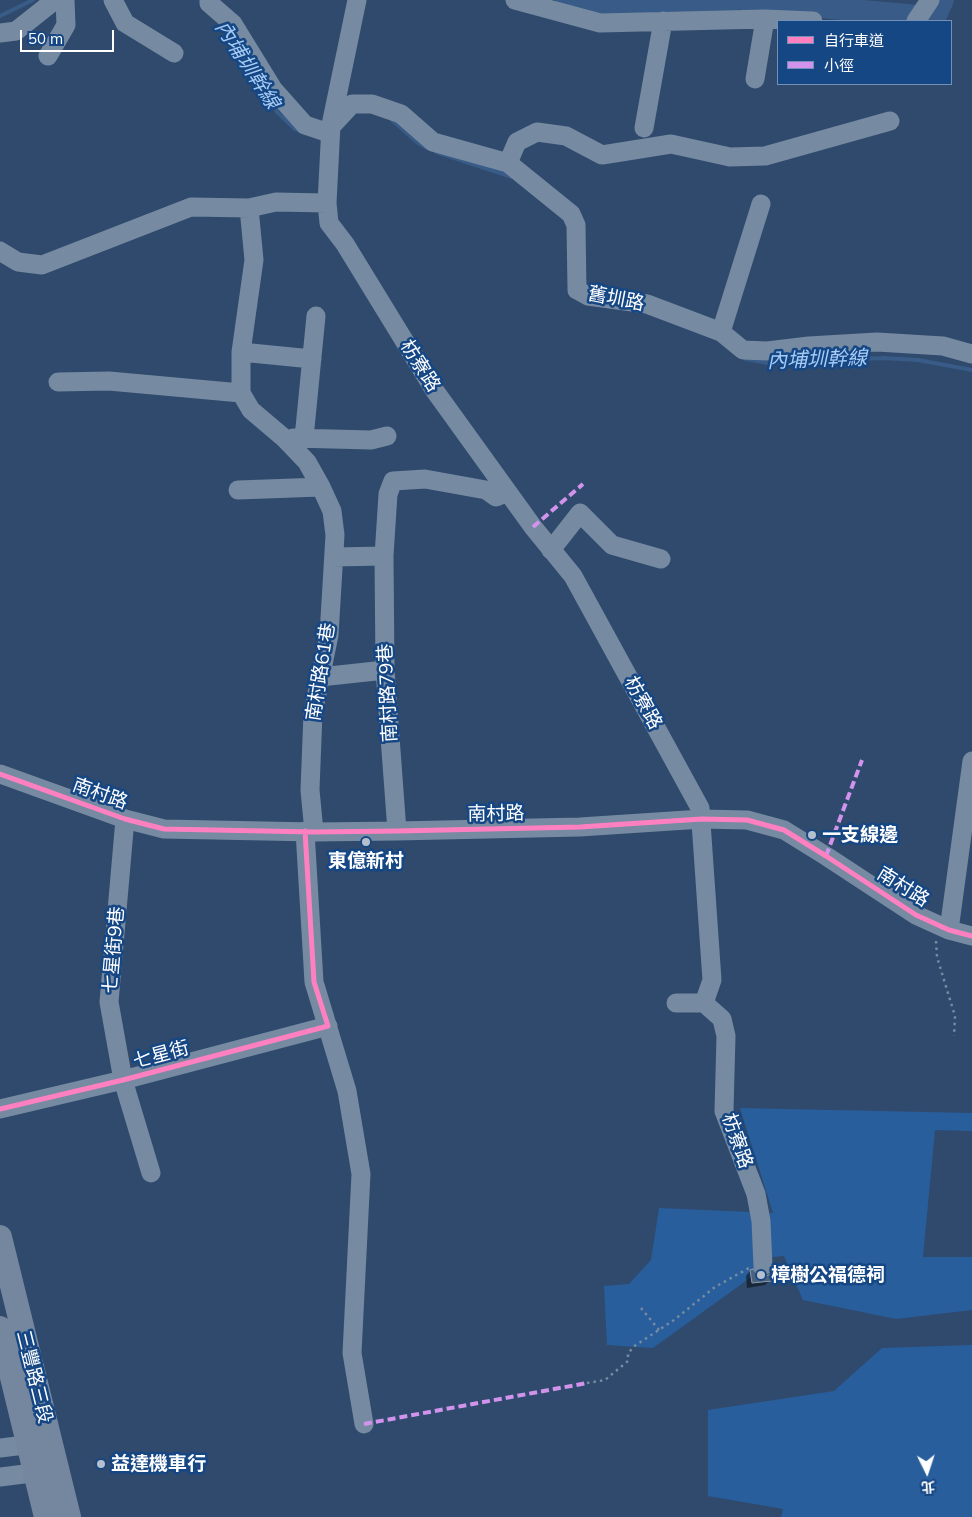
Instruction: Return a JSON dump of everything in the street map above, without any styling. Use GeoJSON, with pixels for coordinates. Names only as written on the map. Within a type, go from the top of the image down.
{"type":"FeatureCollection","features":[{"type":"Feature","properties":{"kind":"main road","name":"三豐路三段"},"geometry":{"type":"LineString","coordinates":[[0,1237],[46,1472],[46,1517]]}},
{"type":"Feature","properties":{"kind":"main road","name":"三豐路三段"},"geometry":{"type":"LineString","coordinates":[[0,1328],[39,1443]]}},
{"type":"Feature","properties":{"kind":"main road","name":"三豐路三段"},"geometry":{"type":"LineString","coordinates":[[46,1472],[70,1517]]}},
{"type":"Feature","properties":{"kind":"street"},"geometry":{"type":"LineString","coordinates":[[0,33],[16,31],[54,0]]}},
{"type":"Feature","properties":{"kind":"street"},"geometry":{"type":"LineString","coordinates":[[48,56],[66,25],[65,0]]}},
{"type":"Feature","properties":{"kind":"street"},"geometry":{"type":"LineString","coordinates":[[113,0],[125,23],[174,53]]}},
{"type":"Feature","properties":{"kind":"street"},"geometry":{"type":"LineString","coordinates":[[209,0],[209,3],[233,24],[273,89],[305,125],[326,132],[330,125]]}},
{"type":"Feature","properties":{"kind":"street"},"geometry":{"type":"LineString","coordinates":[[0,250],[18,262],[42,265],[191,207],[249,208],[276,202],[327,203],[330,125],[357,0]]}},
{"type":"Feature","properties":{"kind":"street"},"geometry":{"type":"LineString","coordinates":[[515,0],[600,23],[788,20]]}},
{"type":"Feature","properties":{"kind":"street"},"geometry":{"type":"LineString","coordinates":[[917,20],[930,0]]}},
{"type":"Feature","properties":{"kind":"street"},"geometry":{"type":"LineString","coordinates":[[755,79],[764,19]]}},
{"type":"Feature","properties":{"kind":"street"},"geometry":{"type":"LineString","coordinates":[[644,128],[664,21]]}},
{"type":"Feature","properties":{"kind":"street","name":"舊圳路"},"geometry":{"type":"LineString","coordinates":[[330,125],[352,104],[372,104],[401,114],[434,142],[508,163],[571,214],[576,225],[577,290],[588,296],[647,304],[721,332],[743,350],[767,351],[809,346],[877,342],[943,346],[972,354]]}},
{"type":"Feature","properties":{"kind":"street"},"geometry":{"type":"LineString","coordinates":[[508,163],[517,142],[537,132],[566,136],[602,155],[671,144],[730,157],[765,156],[890,120]]}},
{"type":"Feature","properties":{"kind":"street","name":"枋寮路"},"geometry":{"type":"LineString","coordinates":[[327,203],[329,223],[345,244],[435,390],[551,550],[573,576],[700,808],[712,980],[704,1003],[722,1019],[726,1036],[724,1111],[756,1194],[761,1221],[763,1266]]}},
{"type":"Feature","properties":{"kind":"street"},"geometry":{"type":"LineString","coordinates":[[721,332],[761,204]]}},
{"type":"Feature","properties":{"kind":"street"},"geometry":{"type":"LineString","coordinates":[[238,490],[321,487],[307,462],[284,438],[251,410],[242,393],[241,352],[254,260],[249,208]]}},
{"type":"Feature","properties":{"kind":"street"},"geometry":{"type":"LineString","coordinates":[[304,438],[316,316]]}},
{"type":"Feature","properties":{"kind":"street"},"geometry":{"type":"LineString","coordinates":[[241,352],[312,358]]}},
{"type":"Feature","properties":{"kind":"street"},"geometry":{"type":"LineString","coordinates":[[58,382],[109,381],[242,393]]}},
{"type":"Feature","properties":{"kind":"street"},"geometry":{"type":"LineString","coordinates":[[284,438],[371,440],[387,436]]}},
{"type":"Feature","properties":{"kind":"street","name":"南村路79巷"},"geometry":{"type":"LineString","coordinates":[[397,831],[385,670],[384,556],[388,494],[393,481],[425,479],[486,490],[496,497],[508,492]]}},
{"type":"Feature","properties":{"kind":"street","name":"南村路61巷"},"geometry":{"type":"LineString","coordinates":[[321,487],[332,511],[335,535],[329,635],[313,713],[310,771],[314,982],[347,1091],[361,1174],[352,1353],[364,1424]]}},
{"type":"Feature","properties":{"kind":"street"},"geometry":{"type":"LineString","coordinates":[[551,550],[580,513],[612,545],[661,559]]}},
{"type":"Feature","properties":{"kind":"street"},"geometry":{"type":"LineString","coordinates":[[334,557],[384,556]]}},
{"type":"Feature","properties":{"kind":"street"},"geometry":{"type":"LineString","coordinates":[[320,677],[385,670]]}},
{"type":"Feature","properties":{"kind":"street"},"geometry":{"type":"LineString","coordinates":[[942,927],[972,761]]}},
{"type":"Feature","properties":{"kind":"street","name":"南村路"},"geometry":{"type":"LineString","coordinates":[[0,774],[125,819],[164,830],[397,831],[580,827],[702,819],[746,820],[784,830],[818,850],[916,915],[942,927],[972,936]]}},
{"type":"Feature","properties":{"kind":"street","name":"七星街9巷"},"geometry":{"type":"LineString","coordinates":[[125,819],[109,1002],[123,1080],[151,1173]]}},
{"type":"Feature","properties":{"kind":"street"},"geometry":{"type":"LineString","coordinates":[[676,1003],[704,1003]]}},
{"type":"Feature","properties":{"kind":"street","name":"七星街"},"geometry":{"type":"LineString","coordinates":[[0,1109],[123,1080],[328,1026]]}},
{"type":"Feature","properties":{"kind":"street"},"geometry":{"type":"LineString","coordinates":[[0,1448],[39,1443]]}},
{"type":"Feature","properties":{"kind":"street"},"geometry":{"type":"LineString","coordinates":[[0,1477],[46,1472]]}},
{"type":"Feature","properties":{"kind":"path"},"geometry":{"type":"LineString","coordinates":[[942,927],[937,957],[955,1016],[954,1036]]}},
{"type":"Feature","properties":{"kind":"path"},"geometry":{"type":"LineString","coordinates":[[587,1383],[605,1380],[628,1361],[628,1354],[633,1348],[715,1288],[748,1268],[763,1266]]}},
{"type":"Feature","properties":{"kind":"path"},"geometry":{"type":"LineString","coordinates":[[641,1308],[659,1330]]}},
{"type":"Feature","properties":{"kind":"shaded area"},"geometry":{"type":"Polygon","coordinates":[[[740,1108],[972,1113],[972,1131],[935,1130],[923,1257],[972,1257],[972,1310],[896,1319],[803,1300],[784,1256],[763,1258],[761,1270],[653,1348],[607,1345],[604,1286],[629,1284],[651,1260],[659,1208],[773,1213],[740,1108]]]}},
{"type":"Feature","properties":{"kind":"shaded area"},"geometry":{"type":"Polygon","coordinates":[[[972,1345],[972,1517],[781,1517],[783,1509],[708,1496],[708,1410],[834,1391],[882,1348],[972,1345]]]}},
{"type":"Feature","properties":{"kind":"building"},"geometry":{"type":"Polygon","coordinates":[[[753,1269],[758,1276],[764,1277],[771,1274],[772,1281],[752,1283],[750,1270],[753,1269]]]}},
{"type":"Feature","properties":{"kind":"waterway"},"geometry":{"type":"LineString","coordinates":[[0,16],[33,0]]}},
{"type":"Feature","properties":{"kind":"waterway"},"geometry":{"type":"LineString","coordinates":[[566,0],[632,11],[733,0]]}},
{"type":"Feature","properties":{"kind":"waterway"},"geometry":{"type":"LineString","coordinates":[[745,0],[918,16],[937,13],[943,0]]}},
{"type":"Feature","properties":{"kind":"waterway","name":"內埔圳幹線"},"geometry":{"type":"LineString","coordinates":[[231,38],[253,78],[263,88]]}},
{"type":"Feature","properties":{"kind":"waterway","name":"內埔圳幹線"},"geometry":{"type":"LineString","coordinates":[[270,98],[277,112],[295,129],[302,132]]}},
{"type":"Feature","properties":{"kind":"waterway","name":"內埔圳幹線"},"geometry":{"type":"LineString","coordinates":[[392,120],[418,143],[427,148]]}},
{"type":"Feature","properties":{"kind":"waterway","name":"內埔圳幹線"},"geometry":{"type":"LineString","coordinates":[[436,152],[512,177]]}},
{"type":"Feature","properties":{"kind":"waterway","name":"內埔圳幹線"},"geometry":{"type":"LineString","coordinates":[[746,359],[768,363],[883,358],[918,360],[972,370]]}},
{"type":"Feature","properties":{"kind":"marked path"},"geometry":{"type":"LineString","coordinates":[[533,527],[583,484]]}},
{"type":"Feature","properties":{"kind":"marked path"},"geometry":{"type":"LineString","coordinates":[[826,856],[862,760]]}},
{"type":"Feature","properties":{"kind":"marked path"},"geometry":{"type":"LineString","coordinates":[[364,1424],[587,1383]]}},
{"type":"Feature","properties":{"kind":"cycle path"},"geometry":{"type":"LineString","coordinates":[[0,774],[125,819],[164,829],[314,832],[397,831],[580,827],[702,819],[747,820],[784,830],[916,915],[949,930],[972,936]]}},
{"type":"Feature","properties":{"kind":"cycle path"},"geometry":{"type":"LineString","coordinates":[[0,1109],[123,1080],[328,1026],[314,982],[305,831]]}},
{"type":"Feature","properties":{"kind":"place","name":"一支線邊"},"geometry":{"type":"Point","coordinates":[812,835]}},
{"type":"Feature","properties":{"kind":"place","name":"東億新村"},"geometry":{"type":"Point","coordinates":[366,842]}},
{"type":"Feature","properties":{"kind":"place","name":"樟樹公福德祠"},"geometry":{"type":"Point","coordinates":[761,1275]}},
{"type":"Feature","properties":{"kind":"place","name":"益達機車行"},"geometry":{"type":"Point","coordinates":[101,1464]}}]}
